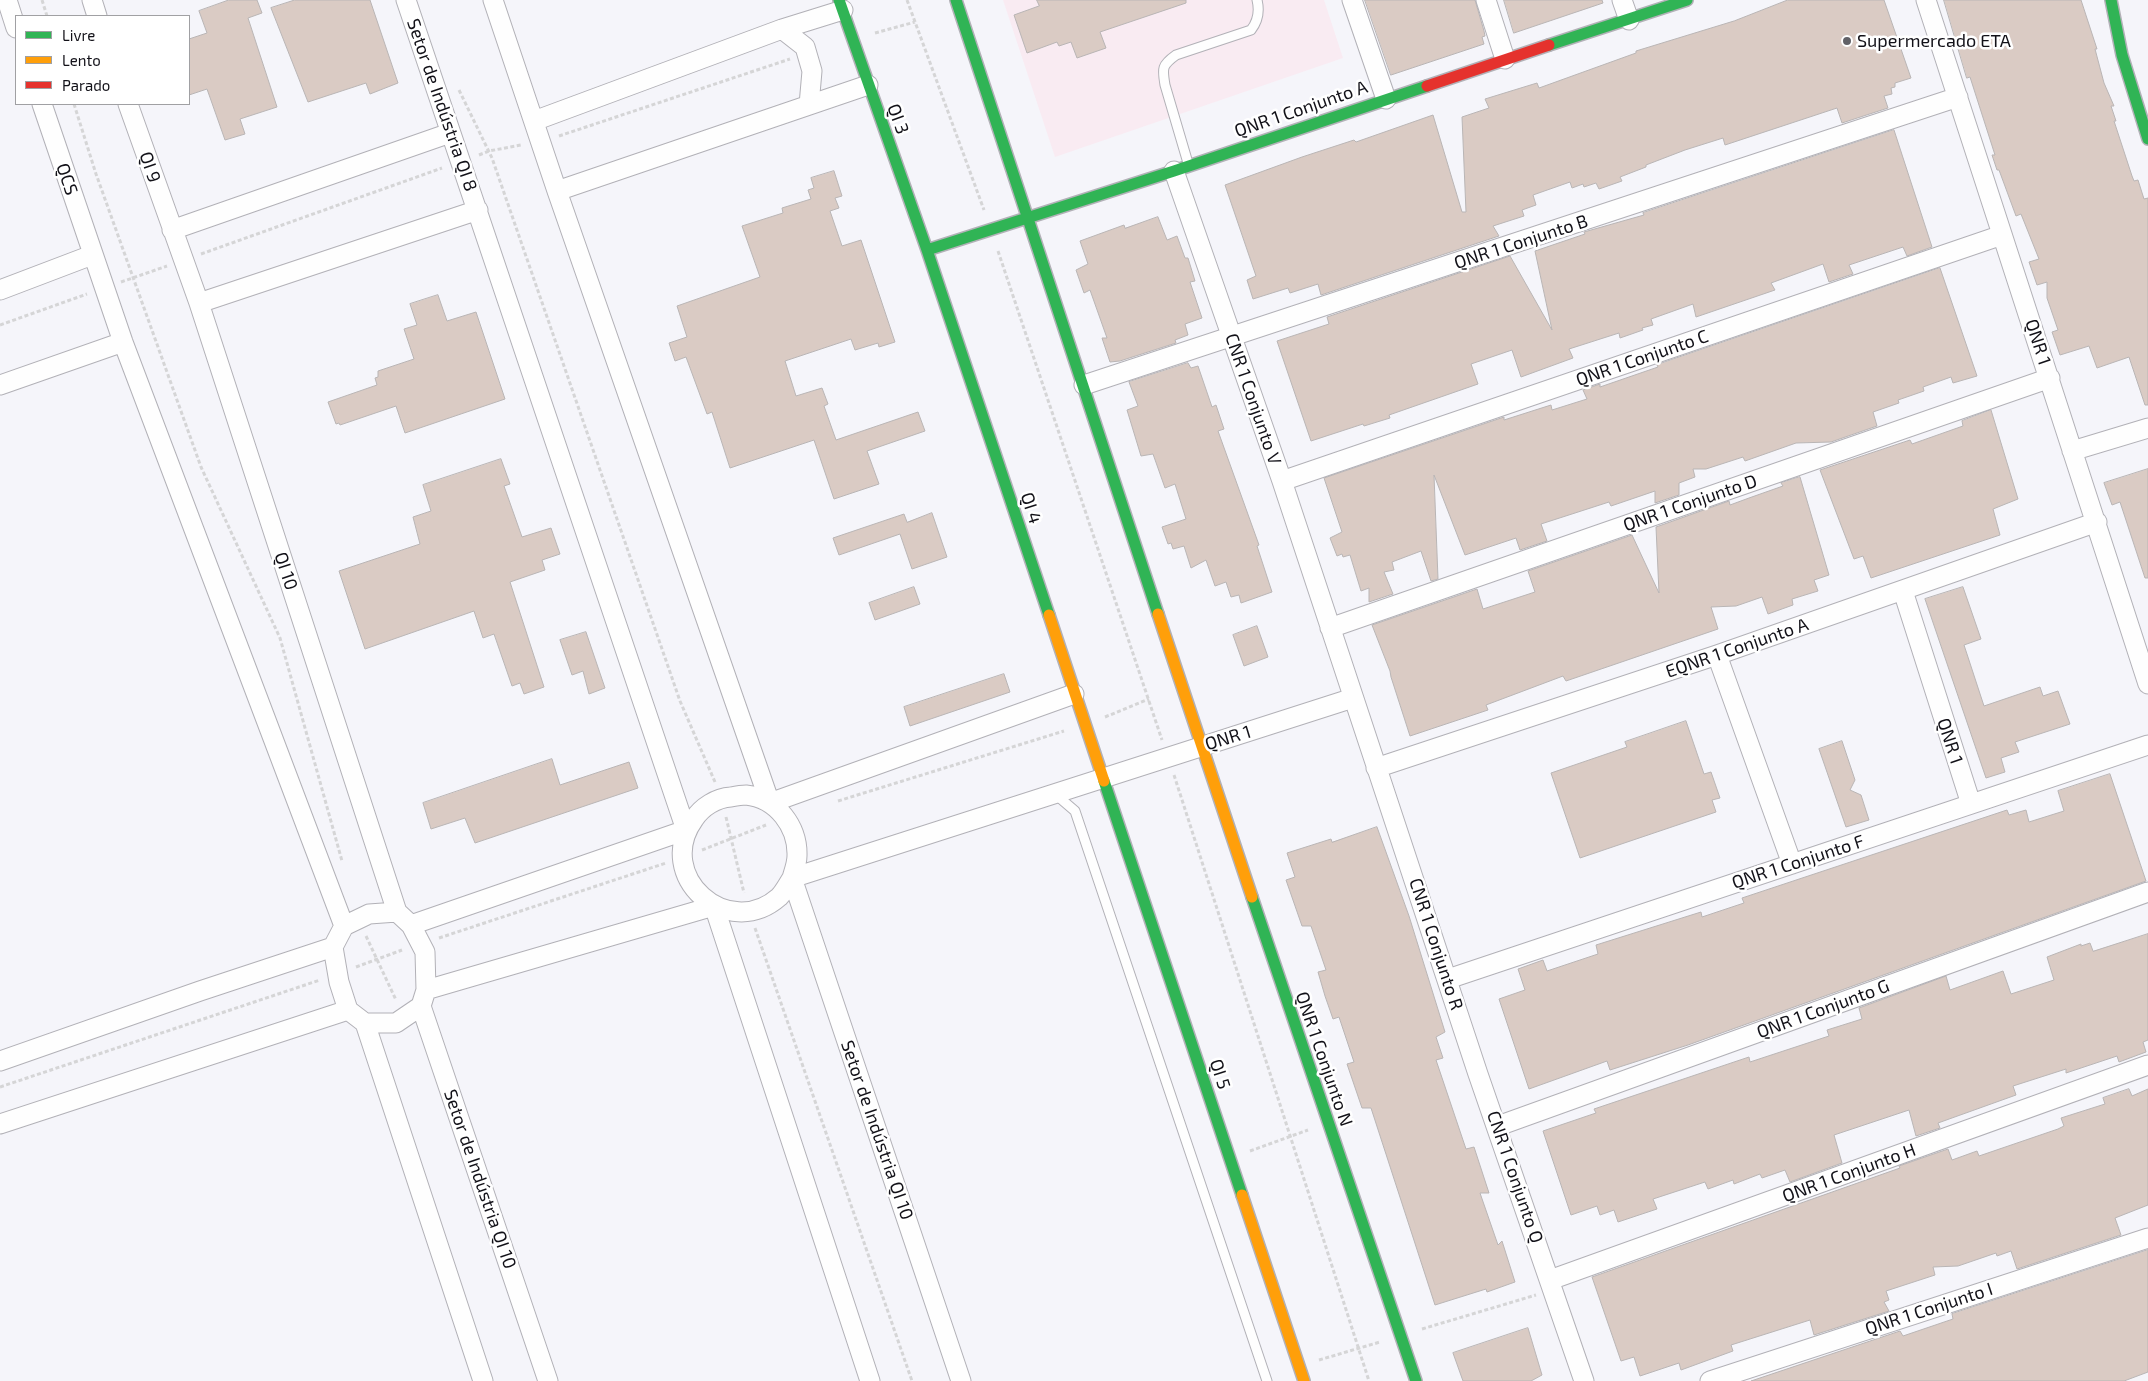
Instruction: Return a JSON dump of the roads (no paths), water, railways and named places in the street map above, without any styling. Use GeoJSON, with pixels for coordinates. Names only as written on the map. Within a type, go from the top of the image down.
{"type":"FeatureCollection","features":[{"type":"Feature","properties":{"kind":"street"},"geometry":{"type":"LineString","coordinates":[[7,0],[15,25]]}},
{"type":"Feature","properties":{"kind":"street"},"geometry":{"type":"LineString","coordinates":[[92,0],[97,15]]}},
{"type":"Feature","properties":{"kind":"street","name":"Setor de Indústria QI 8"},"geometry":{"type":"LineString","coordinates":[[406,0],[686,830]]}},
{"type":"Feature","properties":{"kind":"street"},"geometry":{"type":"LineString","coordinates":[[494,0],[557,191],[770,803]]}},
{"type":"Feature","properties":{"kind":"street","name":"QNR 1 Conjunto N"},"geometry":{"type":"LineString","coordinates":[[956,0],[1201,746],[1416,1381]]}},
{"type":"Feature","properties":{"kind":"street"},"geometry":{"type":"LineString","coordinates":[[1352,0],[1386,98]]}},
{"type":"Feature","properties":{"kind":"street"},"geometry":{"type":"LineString","coordinates":[[1486,0],[1505,59]]}},
{"type":"Feature","properties":{"kind":"street"},"geometry":{"type":"LineString","coordinates":[[1622,0],[1629,20]]}},
{"type":"Feature","properties":{"kind":"street","name":"QNR 1 Conjunto A"},"geometry":{"type":"LineString","coordinates":[[927,250],[1182,168],[1386,98],[1687,0]]}},
{"type":"Feature","properties":{"kind":"street","name":"QNR 1"},"geometry":{"type":"LineString","coordinates":[[1926,0],[2050,378],[2072,451],[2097,522],[2148,684]]}},
{"type":"Feature","properties":{"kind":"street"},"geometry":{"type":"LineString","coordinates":[[2111,0],[2122,55],[2148,139]]}},
{"type":"Feature","properties":{"kind":"street"},"geometry":{"type":"LineString","coordinates":[[534,121],[782,29],[841,5]]}},
{"type":"Feature","properties":{"kind":"street","name":"QI 3"},"geometry":{"type":"LineString","coordinates":[[841,5],[927,250]]}},
{"type":"Feature","properties":{"kind":"street"},"geometry":{"type":"LineString","coordinates":[[782,29],[805,47],[812,71],[809,105]]}},
{"type":"Feature","properties":{"kind":"street"},"geometry":{"type":"LineString","coordinates":[[557,191],[868,85]]}},
{"type":"Feature","properties":{"kind":"street","name":"QNR 1 Conjunto B"},"geometry":{"type":"LineString","coordinates":[[1084,385],[1232,338],[1958,97]]}},
{"type":"Feature","properties":{"kind":"street","name":"QCS"},"geometry":{"type":"LineString","coordinates":[[42,105],[123,342],[351,923]]}},
{"type":"Feature","properties":{"kind":"street","name":"QI 9"},"geometry":{"type":"LineString","coordinates":[[128,105],[172,230]]}},
{"type":"Feature","properties":{"kind":"street"},"geometry":{"type":"LineString","coordinates":[[172,230],[450,134]]}},
{"type":"Feature","properties":{"kind":"street","name":"CNR 1 Conjunto V"},"geometry":{"type":"LineString","coordinates":[[1182,168],[1232,338],[1282,481],[1330,628]]}},
{"type":"Feature","properties":{"kind":"street"},"geometry":{"type":"LineString","coordinates":[[199,303],[478,210]]}},
{"type":"Feature","properties":{"kind":"street","name":"QI 10"},"geometry":{"type":"LineString","coordinates":[[172,230],[199,303],[396,912]]}},
{"type":"Feature","properties":{"kind":"street","name":"QNR 1 Conjunto C"},"geometry":{"type":"LineString","coordinates":[[1282,481],[2002,235]]}},
{"type":"Feature","properties":{"kind":"street","name":"QI 4"},"geometry":{"type":"LineString","coordinates":[[927,250],[1103,777]]}},
{"type":"Feature","properties":{"kind":"street"},"geometry":{"type":"LineString","coordinates":[[0,290],[92,255]]}},
{"type":"Feature","properties":{"kind":"street"},"geometry":{"type":"LineString","coordinates":[[0,385],[123,342]]}},
{"type":"Feature","properties":{"kind":"street","name":"QNR 1 Conjunto D"},"geometry":{"type":"LineString","coordinates":[[1330,628],[2050,378]]}},
{"type":"Feature","properties":{"kind":"street"},"geometry":{"type":"LineString","coordinates":[[2072,451],[2148,428]]}},
{"type":"Feature","properties":{"kind":"street","name":"EQNR 1 Conjunto A"},"geometry":{"type":"LineString","coordinates":[[1376,768],[1717,656],[2097,522]]}},
{"type":"Feature","properties":{"kind":"street","name":"QNR 1"},"geometry":{"type":"LineString","coordinates":[[1903,591],[1971,804]]}},
{"type":"Feature","properties":{"kind":"street"},"geometry":{"type":"LineString","coordinates":[[1330,628],[1376,768]]}},
{"type":"Feature","properties":{"kind":"street"},"geometry":{"type":"LineString","coordinates":[[1717,656],[1792,864]]}},
{"type":"Feature","properties":{"kind":"street"},"geometry":{"type":"LineString","coordinates":[[770,803],[1074,694]]}},
{"type":"Feature","properties":{"kind":"street","name":"QNR 1"},"geometry":{"type":"LineString","coordinates":[[792,878],[1353,698]]}},
{"type":"Feature","properties":{"kind":"street","name":"QNR 1 Conjunto F"},"geometry":{"type":"LineString","coordinates":[[1448,979],[2148,745]]}},
{"type":"Feature","properties":{"kind":"street","name":"CNR 1 Conjunto R"},"geometry":{"type":"LineString","coordinates":[[1376,768],[1448,979],[1478,1074]]}},
{"type":"Feature","properties":{"kind":"street","name":"QI 5"},"geometry":{"type":"LineString","coordinates":[[1103,777],[1304,1381]]}},
{"type":"Feature","properties":{"kind":"street"},"geometry":{"type":"LineString","coordinates":[[746,795],[770,803],[786,818],[796,836],[798,858],[792,878],[779,896],[761,908],[739,912],[714,906],[696,893],[685,874],[681,852],[686,830],[700,810],[722,798],[746,795]]}},
{"type":"Feature","properties":{"kind":"street"},"geometry":{"type":"LineString","coordinates":[[0,1061],[191,994],[333,947],[351,923],[369,914],[396,912],[411,924],[686,830]]}},
{"type":"Feature","properties":{"kind":"street","name":"Setor de Indústria QI 10"},"geometry":{"type":"LineString","coordinates":[[792,878],[961,1381]]}},
{"type":"Feature","properties":{"kind":"street","name":"QNR 1 Conjunto G"},"geometry":{"type":"LineString","coordinates":[[1498,1126],[2148,892]]}},
{"type":"Feature","properties":{"kind":"street"},"geometry":{"type":"LineString","coordinates":[[365,1023],[396,1023],[423,998],[714,906]]}},
{"type":"Feature","properties":{"kind":"street"},"geometry":{"type":"LineString","coordinates":[[714,906],[870,1381]]}},
{"type":"Feature","properties":{"kind":"street","name":"Setor de Indústria QI 10"},"geometry":{"type":"LineString","coordinates":[[411,924],[424,952],[423,998],[548,1381]]}},
{"type":"Feature","properties":{"kind":"street"},"geometry":{"type":"LineString","coordinates":[[333,947],[337,974],[348,1010],[365,1023],[483,1381]]}},
{"type":"Feature","properties":{"kind":"street"},"geometry":{"type":"LineString","coordinates":[[0,1124],[348,1010]]}},
{"type":"Feature","properties":{"kind":"street","name":"QNR 1 Conjunto H"},"geometry":{"type":"LineString","coordinates":[[1552,1285],[2148,1065]]}},
{"type":"Feature","properties":{"kind":"street","name":"CNR 1 Conjunto Q"},"geometry":{"type":"LineString","coordinates":[[1478,1074],[1498,1126],[1584,1381]]}},
{"type":"Feature","properties":{"kind":"street","name":"QNR 1 Conjunto I"},"geometry":{"type":"LineString","coordinates":[[1710,1381],[2148,1238]]}},
{"type":"Feature","properties":{"kind":"lane"},"geometry":{"type":"LineString","coordinates":[[1182,168],[1163,72],[1166,62],[1176,55],[1251,30],[1257,22],[1259,7],[1257,0]]}},
{"type":"Feature","properties":{"kind":"lane"},"geometry":{"type":"LineString","coordinates":[[1054,793],[1075,811],[1267,1381]]}},
{"type":"Feature","properties":{"kind":"place","name":"Supermercado ETA"},"geometry":{"type":"Point","coordinates":[1847,41]}}]}
